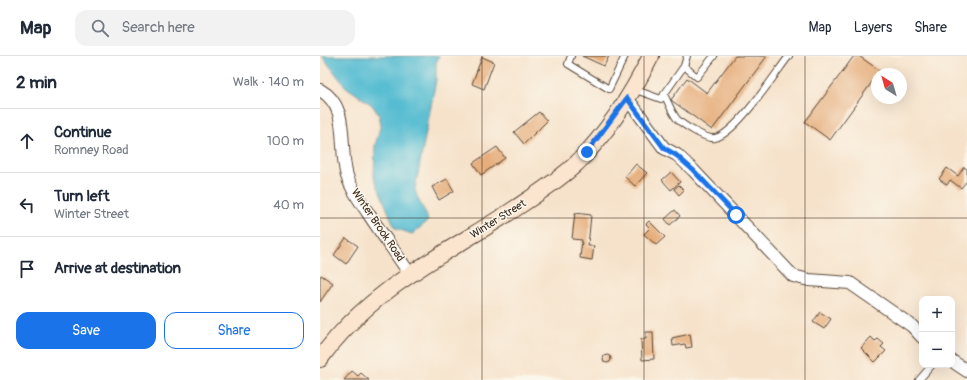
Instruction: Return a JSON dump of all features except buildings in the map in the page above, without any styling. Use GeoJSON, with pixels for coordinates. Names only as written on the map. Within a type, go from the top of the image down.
{"type":"FeatureCollection","features":[{"type":"Feature","properties":{"kind":"street","name":"Winter Street"},"geometry":{"type":"LineString","coordinates":[[320,358],[354,318],[375,299],[410,273],[502,217],[567,172],[592,146],[630,94],[651,56]]}},
{"type":"Feature","properties":{"kind":"street","name":"Winter Brook Road"},"geometry":{"type":"LineString","coordinates":[[320,90],[328,94],[338,109],[344,164],[347,177],[355,193],[410,273]]}},
{"type":"Feature","properties":{"kind":"street"},"geometry":{"type":"LineString","coordinates":[[630,94],[664,148],[676,155],[693,170],[793,276],[809,280],[850,283],[912,326],[919,334]]}},
{"type":"Feature","properties":{"kind":"street"},"geometry":{"type":"LineString","coordinates":[[955,363],[967,371]]}},
{"type":"Feature","properties":{"kind":"lane"},"geometry":{"type":"LineString","coordinates":[[571,56],[568,64],[609,88],[625,56]]}},
{"type":"Feature","properties":{"kind":"lane"},"geometry":{"type":"LineString","coordinates":[[630,94],[661,99],[684,66],[687,56]]}},
{"type":"Feature","properties":{"kind":"lane"},"geometry":{"type":"LineString","coordinates":[[684,66],[697,77],[714,56]]}},
{"type":"Feature","properties":{"kind":"lane"},"geometry":{"type":"LineString","coordinates":[[664,94],[677,119],[707,138],[715,138],[728,132],[740,119],[789,56]]}},
{"type":"Feature","properties":{"kind":"lane"},"geometry":{"type":"LineString","coordinates":[[919,380],[929,368]]}},
{"type":"Feature","properties":{"kind":"water"},"geometry":{"type":"Polygon","coordinates":[[[322,56],[439,56],[436,63],[436,80],[415,189],[428,221],[412,234],[395,228],[374,177],[375,146],[381,124],[379,115],[372,105],[346,87],[322,56]]]}},
{"type":"Feature","properties":{"kind":"route"},"geometry":{"type":"LineString","coordinates":[[587,152],[627,98],[664,148],[676,155],[693,170],[736,215]]}}]}
